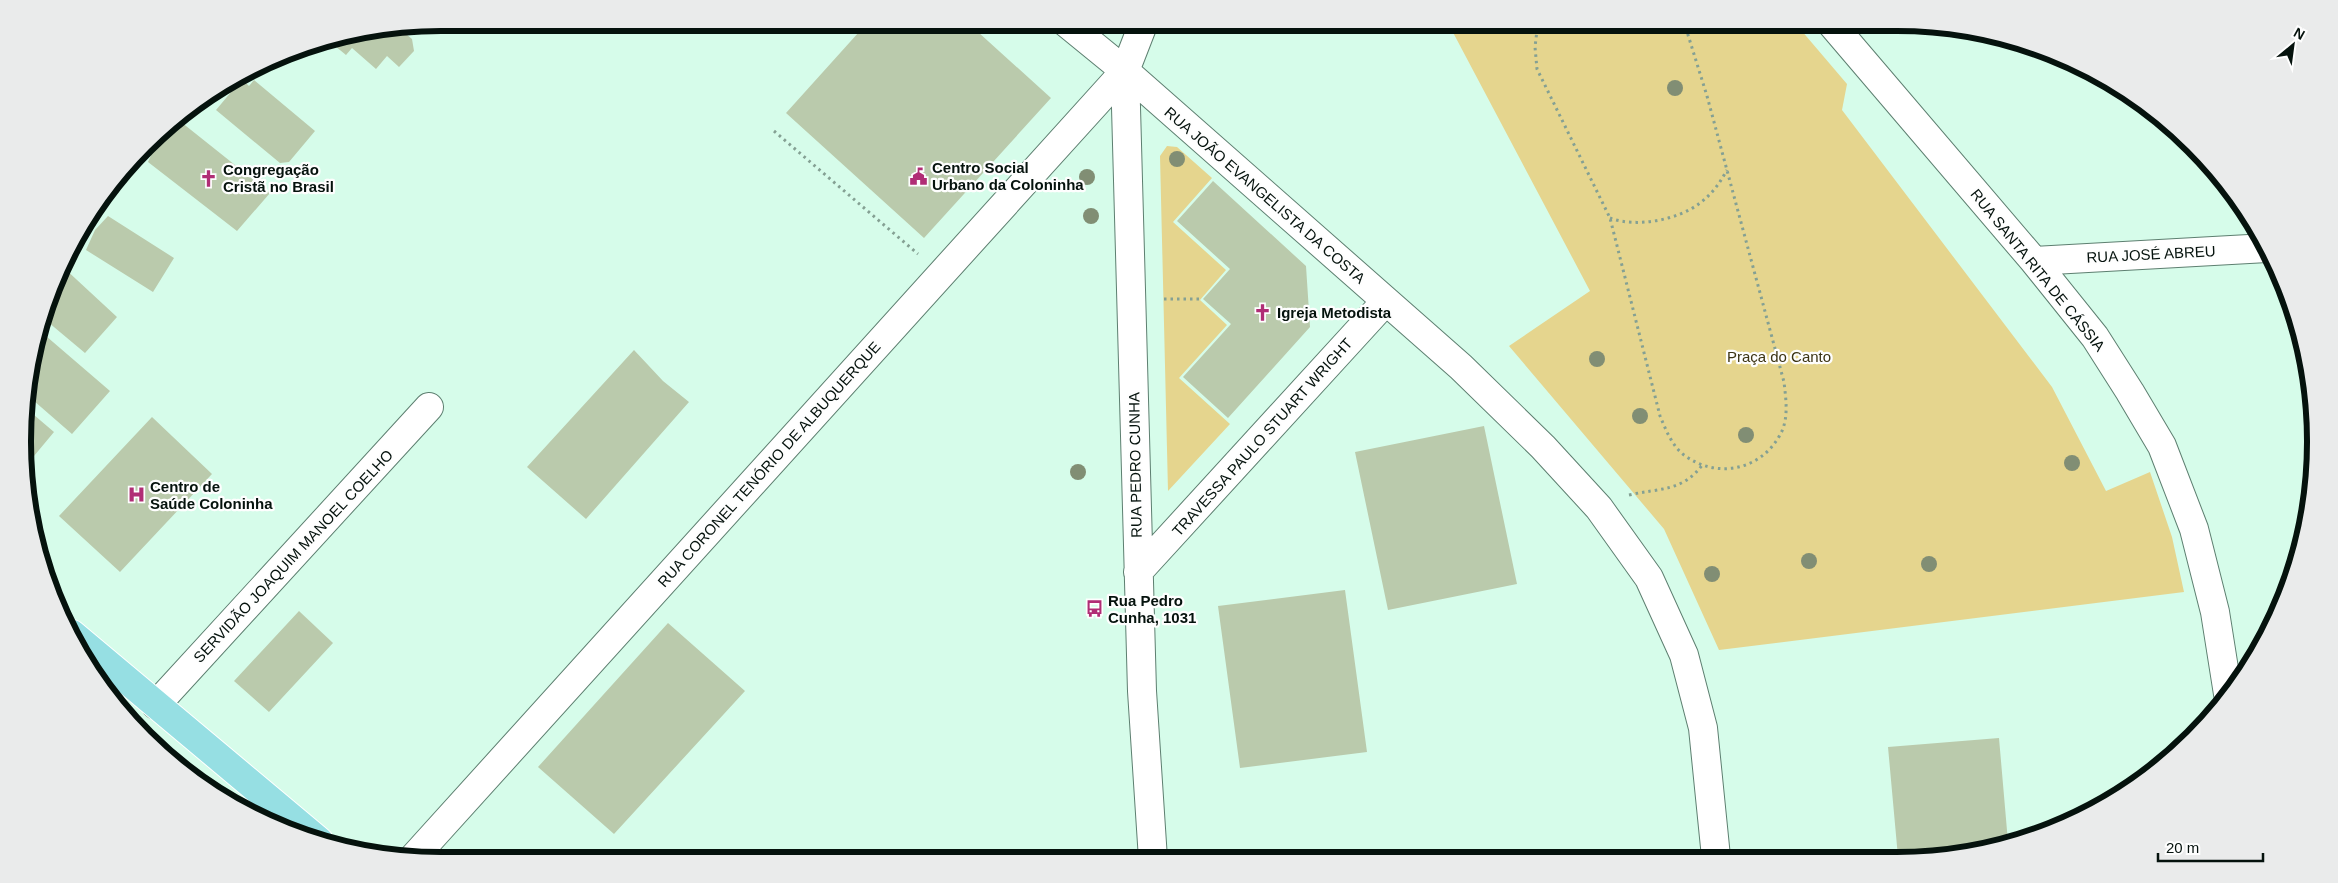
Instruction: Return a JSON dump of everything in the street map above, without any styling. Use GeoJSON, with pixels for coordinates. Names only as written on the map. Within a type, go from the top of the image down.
{"type":"FeatureCollection","features":[{"type":"Feature","properties":{"kind":"main road"},"geometry":{"type":"LineString","coordinates":[[85,645],[303,827]]}},
{"type":"Feature","properties":{"kind":"street","name":"RUA JOÃO EVANGELISTA DA COSTA"},"geometry":{"type":"LineString","coordinates":[[1076,31],[1461,367],[1543,447],[1599,508],[1649,578],[1684,655],[1703,728],[1715,852]]}},
{"type":"Feature","properties":{"kind":"street"},"geometry":{"type":"LineString","coordinates":[[1124,72],[1140,31]]}},
{"type":"Feature","properties":{"kind":"street","name":"RUA SANTA RITA DE CÁSSIA"},"geometry":{"type":"LineString","coordinates":[[1838,31],[2034,261],[2095,337],[2162,446],[2194,529],[2215,612],[2227,685]]}},
{"type":"Feature","properties":{"kind":"street","name":"RUA PEDRO CUNHA"},"geometry":{"type":"LineString","coordinates":[[1124,72],[1142,691],[1153,852]]}},
{"type":"Feature","properties":{"kind":"street","name":"RUA CORONEL TENÓRIO DE ALBUQUERQUE"},"geometry":{"type":"LineString","coordinates":[[419,851],[1124,72]]}},
{"type":"Feature","properties":{"kind":"street","name":"RUA JOSÉ ABREU"},"geometry":{"type":"LineString","coordinates":[[2034,261],[2258,248]]}},
{"type":"Feature","properties":{"kind":"street","name":"TRAVESSA PAULO STUART WRIGHT"},"geometry":{"type":"LineString","coordinates":[[1138,572],[1385,302]]}},
{"type":"Feature","properties":{"kind":"street","name":"SERVIDÃO JOAQUIM MANOEL COELHO"},"geometry":{"type":"LineString","coordinates":[[156,705],[429,407]]}},
{"type":"Feature","properties":{"kind":"path"},"geometry":{"type":"LineString","coordinates":[[1537,31],[1535,47],[1537,68],[1610,218],[1660,416],[1669,437],[1684,455],[1710,468],[1730,470],[1765,455],[1780,435],[1787,404],[1784,382],[1727,169],[1687,31]]}},
{"type":"Feature","properties":{"kind":"path"},"geometry":{"type":"LineString","coordinates":[[774,131],[924,260]]}},
{"type":"Feature","properties":{"kind":"path"},"geometry":{"type":"LineString","coordinates":[[1610,218],[1621,222],[1644,223],[1687,211],[1698,205],[1714,191],[1727,169]]}},
{"type":"Feature","properties":{"kind":"path"},"geometry":{"type":"LineString","coordinates":[[1157,298],[1203,299]]}},
{"type":"Feature","properties":{"kind":"path"},"geometry":{"type":"LineString","coordinates":[[1624,496],[1662,490],[1682,484],[1695,476],[1703,464]]}},
{"type":"Feature","properties":{"kind":"green space","name":"Praça do Canto"},"geometry":{"type":"Polygon","coordinates":[[[1452,31],[1802,31],[1847,84],[1842,110],[2052,387],[2106,491],[2150,472],[2172,537],[2184,592],[1719,650],[1664,529],[1509,346],[1590,291],[1452,31]]]}},
{"type":"Feature","properties":{"kind":"green space"},"geometry":{"type":"Polygon","coordinates":[[[1167,146],[1177,147],[1212,178],[1173,222],[1226,270],[1200,300],[1227,325],[1179,378],[1230,424],[1168,491],[1160,156],[1167,146]]]}},
{"type":"Feature","properties":{"kind":"building","name":"Centro Social Urbano da Coloninha"},"geometry":{"type":"Polygon","coordinates":[[[860,31],[977,31],[1051,98],[924,238],[786,113],[860,31]]]}},
{"type":"Feature","properties":{"kind":"building"},"geometry":{"type":"Polygon","coordinates":[[[405,33],[412,39],[414,51],[399,67],[387,56],[376,69],[352,48],[346,55],[334,45],[361,39],[405,33]]]}},
{"type":"Feature","properties":{"kind":"building"},"geometry":{"type":"Polygon","coordinates":[[[254,80],[315,131],[289,162],[280,163],[216,110],[236,86],[245,82],[249,86],[254,80]]]}},
{"type":"Feature","properties":{"kind":"building","name":"Congregação Cristã no Brasil"},"geometry":{"type":"Polygon","coordinates":[[[183,123],[270,193],[237,231],[148,162],[154,148],[183,123]]]}},
{"type":"Feature","properties":{"kind":"building","name":"Igreja Metodista"},"geometry":{"type":"Polygon","coordinates":[[[1213,181],[1306,266],[1310,327],[1228,418],[1183,377],[1231,324],[1203,299],[1230,269],[1177,221],[1213,181]]]}},
{"type":"Feature","properties":{"kind":"building"},"geometry":{"type":"Polygon","coordinates":[[[108,216],[174,258],[153,292],[86,250],[95,230],[108,216]]]}},
{"type":"Feature","properties":{"kind":"building"},"geometry":{"type":"Polygon","coordinates":[[[68,272],[117,317],[85,353],[49,323],[68,272]]]}},
{"type":"Feature","properties":{"kind":"building"},"geometry":{"type":"Polygon","coordinates":[[[45,335],[110,391],[72,434],[34,401],[45,335]]]}},
{"type":"Feature","properties":{"kind":"building"},"geometry":{"type":"Polygon","coordinates":[[[634,350],[663,381],[689,402],[586,519],[527,467],[634,350]]]}},
{"type":"Feature","properties":{"kind":"building"},"geometry":{"type":"Polygon","coordinates":[[[32,413],[54,432],[32,459],[32,413]]]}},
{"type":"Feature","properties":{"kind":"building","name":"Centro de Saúde Coloninha"},"geometry":{"type":"Polygon","coordinates":[[[152,417],[212,474],[120,572],[59,516],[152,417]]]}},
{"type":"Feature","properties":{"kind":"building"},"geometry":{"type":"Polygon","coordinates":[[[1484,426],[1517,584],[1388,610],[1355,452],[1484,426]]]}},
{"type":"Feature","properties":{"kind":"building"},"geometry":{"type":"Polygon","coordinates":[[[1345,590],[1367,752],[1240,768],[1218,606],[1345,590]]]}},
{"type":"Feature","properties":{"kind":"building"},"geometry":{"type":"Polygon","coordinates":[[[299,611],[333,643],[269,712],[234,681],[299,611]]]}},
{"type":"Feature","properties":{"kind":"building"},"geometry":{"type":"Polygon","coordinates":[[[668,623],[745,691],[614,834],[538,767],[668,623]]]}},
{"type":"Feature","properties":{"kind":"building"},"geometry":{"type":"Polygon","coordinates":[[[1999,738],[2008,837],[1950,848],[1898,852],[1888,747],[1999,738]]]}},
{"type":"Feature","properties":{"kind":"place","name":"Centro Social Urbano da Coloninha"},"geometry":{"type":"Point","coordinates":[918,176]}},
{"type":"Feature","properties":{"kind":"place","name":"Congregação Cristã no Brasil"},"geometry":{"type":"Point","coordinates":[209,178]}},
{"type":"Feature","properties":{"kind":"place","name":"Igreja Metodista"},"geometry":{"type":"Point","coordinates":[1263,312]}},
{"type":"Feature","properties":{"kind":"place","name":"Centro de Saúde Coloninha"},"geometry":{"type":"Point","coordinates":[136,495]}},
{"type":"Feature","properties":{"kind":"place","name":"Rua Pedro Cunha, 1031"},"geometry":{"type":"Point","coordinates":[1094,609]}}]}
